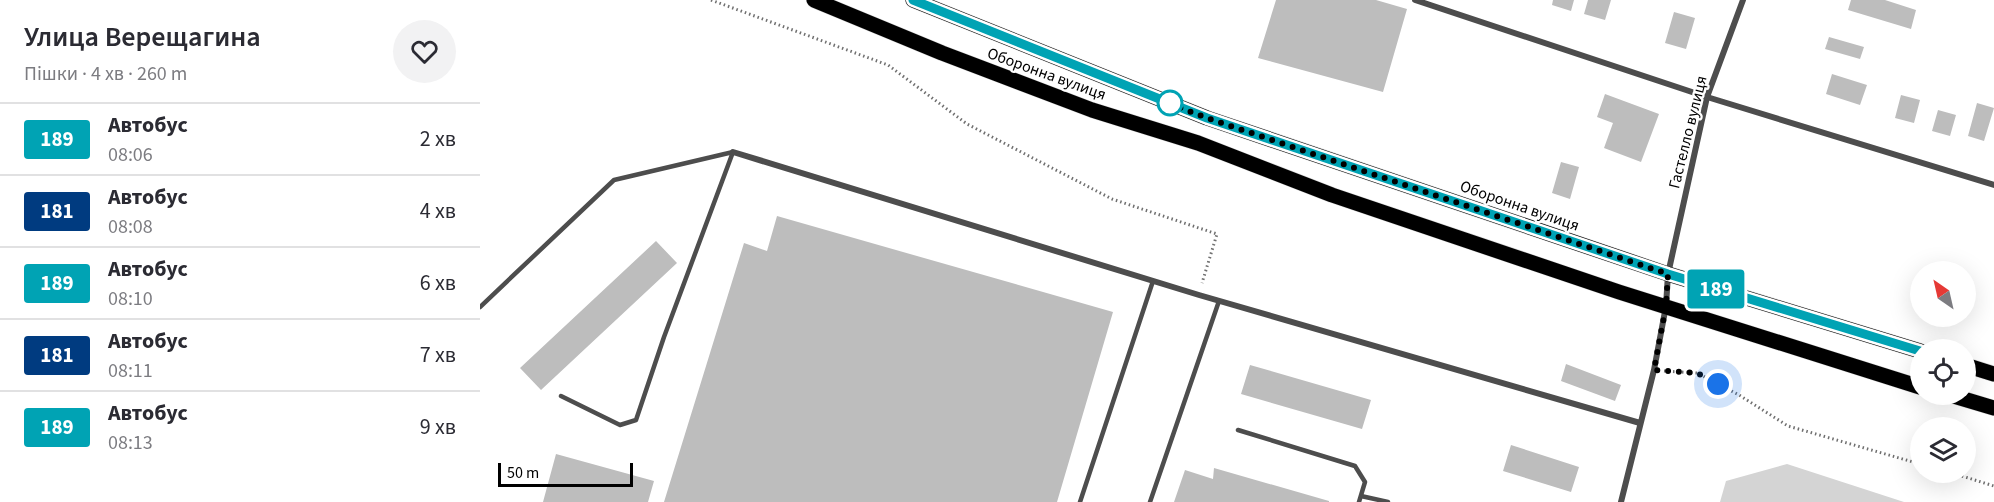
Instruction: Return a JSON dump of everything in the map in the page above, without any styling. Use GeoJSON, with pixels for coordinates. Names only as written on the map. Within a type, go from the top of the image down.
{"type":"FeatureCollection","features":[{"type":"Feature","properties":{"kind":"main road","name":"Оборонна вулиця"},"geometry":{"type":"LineString","coordinates":[[813,0],[942,53],[1092,110],[1198,143],[1332,195],[1619,292],[1910,384]]}},
{"type":"Feature","properties":{"kind":"main road","name":"Оборонна вулиця"},"geometry":{"type":"LineString","coordinates":[[913,0],[1207,118],[1668,274],[1910,348]]}},
{"type":"Feature","properties":{"kind":"main road"},"geometry":{"type":"LineString","coordinates":[[1976,368],[1994,374]]}},
{"type":"Feature","properties":{"kind":"main road"},"geometry":{"type":"LineString","coordinates":[[1976,403],[1994,408]]}},
{"type":"Feature","properties":{"kind":"street"},"geometry":{"type":"LineString","coordinates":[[1415,0],[1707,97],[1994,185]]}},
{"type":"Feature","properties":{"kind":"street","name":"Гастелло вулиця"},"geometry":{"type":"LineString","coordinates":[[1621,502],[1654,370],[1666,306],[1668,274],[1707,97],[1743,0]]}},
{"type":"Feature","properties":{"kind":"street"},"geometry":{"type":"LineString","coordinates":[[733,152],[1219,301],[1640,423]]}},
{"type":"Feature","properties":{"kind":"lane"},"geometry":{"type":"LineString","coordinates":[[480,307],[614,180],[733,152]]}},
{"type":"Feature","properties":{"kind":"lane"},"geometry":{"type":"LineString","coordinates":[[561,396],[620,425],[636,420],[664,337],[733,152]]}},
{"type":"Feature","properties":{"kind":"lane"},"geometry":{"type":"LineString","coordinates":[[1080,502],[1153,281]]}},
{"type":"Feature","properties":{"kind":"lane"},"geometry":{"type":"LineString","coordinates":[[1150,502],[1219,301]]}},
{"type":"Feature","properties":{"kind":"lane"},"geometry":{"type":"LineString","coordinates":[[1238,430],[1355,466],[1365,482],[1359,502]]}},
{"type":"Feature","properties":{"kind":"lane"},"geometry":{"type":"LineString","coordinates":[[1361,496],[1388,502]]}},
{"type":"Feature","properties":{"kind":"path"},"geometry":{"type":"LineString","coordinates":[[711,0],[888,65],[967,124],[1102,194],[1217,234],[1199,295]]}},
{"type":"Feature","properties":{"kind":"path"},"geometry":{"type":"LineString","coordinates":[[1654,370],[1697,373],[1739,395],[1788,426],[1910,461]]}},
{"type":"Feature","properties":{"kind":"path"},"geometry":{"type":"LineString","coordinates":[[1976,480],[1994,486]]}},
{"type":"Feature","properties":{"kind":"shaded area"},"geometry":{"type":"Polygon","coordinates":[[[1787,464],[1904,502],[1720,502],[1726,481],[1787,464]]]}},
{"type":"Feature","properties":{"kind":"building"},"geometry":{"type":"Polygon","coordinates":[[[1276,0],[1376,0],[1407,9],[1383,92],[1258,58],[1276,0]]]}},
{"type":"Feature","properties":{"kind":"building"},"geometry":{"type":"Polygon","coordinates":[[[1553,0],[1574,0],[1571,11],[1552,5],[1553,0]]]}},
{"type":"Feature","properties":{"kind":"building"},"geometry":{"type":"Polygon","coordinates":[[[1588,0],[1611,0],[1605,20],[1584,14],[1588,0]]]}},
{"type":"Feature","properties":{"kind":"building"},"geometry":{"type":"Polygon","coordinates":[[[1851,0],[1885,0],[1916,10],[1911,29],[1848,10],[1851,0]]]}},
{"type":"Feature","properties":{"kind":"building"},"geometry":{"type":"Polygon","coordinates":[[[1674,12],[1695,18],[1686,49],[1665,43],[1674,12]]]}},
{"type":"Feature","properties":{"kind":"building"},"geometry":{"type":"Polygon","coordinates":[[[1829,37],[1864,47],[1860,59],[1825,49],[1829,37]]]}},
{"type":"Feature","properties":{"kind":"building"},"geometry":{"type":"Polygon","coordinates":[[[1832,74],[1867,85],[1860,105],[1826,94],[1832,74]]]}},
{"type":"Feature","properties":{"kind":"building"},"geometry":{"type":"Polygon","coordinates":[[[1605,94],[1659,114],[1641,162],[1604,148],[1613,123],[1597,117],[1605,94]]]}},
{"type":"Feature","properties":{"kind":"building"},"geometry":{"type":"Polygon","coordinates":[[[1901,95],[1920,100],[1914,123],[1895,118],[1901,95]]]}},
{"type":"Feature","properties":{"kind":"building"},"geometry":{"type":"Polygon","coordinates":[[[1977,103],[1994,108],[1984,141],[1968,136],[1977,103]]]}},
{"type":"Feature","properties":{"kind":"building"},"geometry":{"type":"Polygon","coordinates":[[[1938,110],[1956,115],[1950,136],[1932,131],[1938,110]]]}},
{"type":"Feature","properties":{"kind":"building"},"geometry":{"type":"Polygon","coordinates":[[[1561,162],[1579,167],[1570,199],[1552,193],[1561,162]]]}},
{"type":"Feature","properties":{"kind":"building"},"geometry":{"type":"Polygon","coordinates":[[[777,216],[1113,312],[1057,502],[664,502],[744,243],[767,251],[777,216]]]}},
{"type":"Feature","properties":{"kind":"building"},"geometry":{"type":"Polygon","coordinates":[[[656,241],[677,263],[541,390],[520,368],[656,241]]]}},
{"type":"Feature","properties":{"kind":"building"},"geometry":{"type":"Polygon","coordinates":[[[1566,364],[1621,385],[1615,401],[1561,381],[1566,364]]]}},
{"type":"Feature","properties":{"kind":"building"},"geometry":{"type":"Polygon","coordinates":[[[1250,365],[1371,400],[1362,429],[1241,394],[1250,365]]]}},
{"type":"Feature","properties":{"kind":"building"},"geometry":{"type":"Polygon","coordinates":[[[1511,445],[1579,467],[1571,492],[1503,471],[1511,445]]]}},
{"type":"Feature","properties":{"kind":"building"},"geometry":{"type":"Polygon","coordinates":[[[556,454],[654,481],[648,502],[543,502],[556,454]]]}},
{"type":"Feature","properties":{"kind":"building"},"geometry":{"type":"Polygon","coordinates":[[[1214,468],[1329,502],[1174,502],[1185,470],[1213,479],[1214,468]]]}},
{"type":"Feature","properties":{"kind":"bus line","name":"189"},"geometry":{"type":"LineString","coordinates":[[913,0],[1207,118],[1668,274],[1910,348]]}},
{"type":"Feature","properties":{"kind":"route"},"geometry":{"type":"LineString","coordinates":[[1170,103],[1165,102],[1668,274],[1663,327],[1654,370],[1697,373],[1718,384]]}}]}
